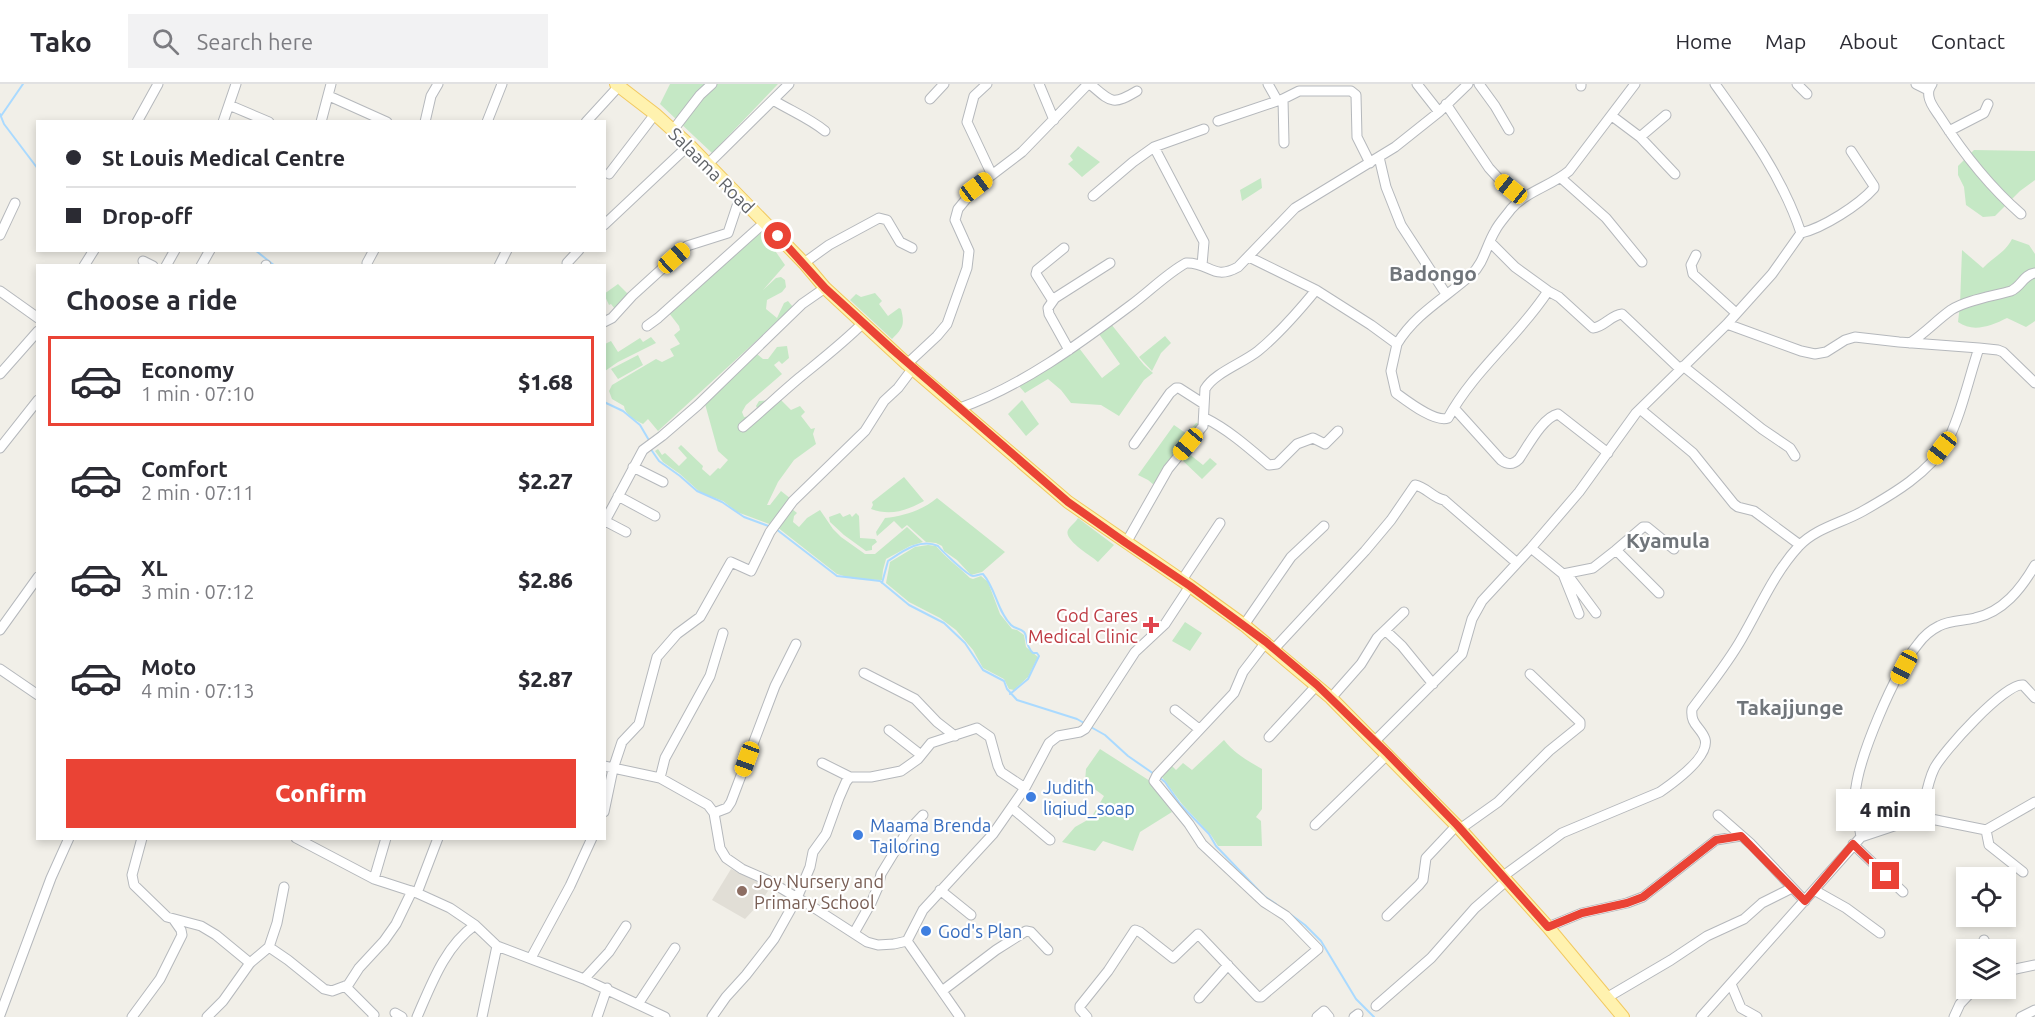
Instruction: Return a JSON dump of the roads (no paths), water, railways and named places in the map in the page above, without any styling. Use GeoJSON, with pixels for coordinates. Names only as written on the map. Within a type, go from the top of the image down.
{"type":"FeatureCollection","features":[{"type":"Feature","properties":{"kind":"main road","name":"Salaama Road"},"geometry":{"type":"LineString","coordinates":[[617,85],[655,114],[689,145],[804,263],[825,288],[910,366],[1068,502],[1244,625],[1317,685],[1459,827],[1548,927],[1623,1017]]}},
{"type":"Feature","properties":{"kind":"street"},"geometry":{"type":"LineString","coordinates":[[137,120],[158,84]]}},
{"type":"Feature","properties":{"kind":"street"},"geometry":{"type":"LineString","coordinates":[[224,120],[237,84]]}},
{"type":"Feature","properties":{"kind":"street"},"geometry":{"type":"LineString","coordinates":[[322,120],[331,84]]}},
{"type":"Feature","properties":{"kind":"street"},"geometry":{"type":"LineString","coordinates":[[425,120],[431,96],[438,84]]}},
{"type":"Feature","properties":{"kind":"street"},"geometry":{"type":"LineString","coordinates":[[488,120],[502,84]]}},
{"type":"Feature","properties":{"kind":"street"},"geometry":{"type":"LineString","coordinates":[[673,130],[700,95],[712,84]]}},
{"type":"Feature","properties":{"kind":"street"},"geometry":{"type":"LineString","coordinates":[[708,164],[789,84]]}},
{"type":"Feature","properties":{"kind":"street"},"geometry":{"type":"LineString","coordinates":[[930,99],[944,84]]}},
{"type":"Feature","properties":{"kind":"street"},"geometry":{"type":"LineString","coordinates":[[987,84],[974,96],[967,119],[992,175]]}},
{"type":"Feature","properties":{"kind":"street"},"geometry":{"type":"LineString","coordinates":[[1039,84],[1054,120]]}},
{"type":"Feature","properties":{"kind":"street"},"geometry":{"type":"LineString","coordinates":[[606,795],[609,767],[622,742],[639,724],[657,657],[677,634],[700,617],[731,562],[752,571],[773,528],[799,494],[865,430],[884,401],[898,388],[910,366],[947,324],[969,260],[966,243],[955,220],[955,215],[964,201],[976,187],[1022,152],[1089,84],[1109,101],[1114,102],[1122,101],[1137,91]]}},
{"type":"Feature","properties":{"kind":"street"},"geometry":{"type":"LineString","coordinates":[[1268,84],[1280,100],[1284,143]]}},
{"type":"Feature","properties":{"kind":"street"},"geometry":{"type":"LineString","coordinates":[[1417,84],[1439,112]]}},
{"type":"Feature","properties":{"kind":"street"},"geometry":{"type":"LineString","coordinates":[[960,408],[1001,391],[1069,350],[1186,263],[1193,262],[1216,272],[1228,273],[1249,257],[1295,208],[1395,147],[1439,112],[1468,84]]}},
{"type":"Feature","properties":{"kind":"street"},"geometry":{"type":"LineString","coordinates":[[1479,84],[1496,106],[1509,130]]}},
{"type":"Feature","properties":{"kind":"street"},"geometry":{"type":"LineString","coordinates":[[1548,291],[1529,318],[1475,379],[1448,418],[1441,419],[1427,413],[1396,393],[1391,371],[1396,344],[1411,324],[1479,266],[1501,222],[1522,198],[1561,178],[1569,171],[1635,84]]}},
{"type":"Feature","properties":{"kind":"street"},"geometry":{"type":"LineString","coordinates":[[1715,84],[1741,120],[1780,184],[1801,232]]}},
{"type":"Feature","properties":{"kind":"street"},"geometry":{"type":"LineString","coordinates":[[1797,84],[1807,94]]}},
{"type":"Feature","properties":{"kind":"street"},"geometry":{"type":"LineString","coordinates":[[1916,84],[1930,87],[1930,101],[1949,132],[1994,188],[2021,214]]}},
{"type":"Feature","properties":{"kind":"street"},"geometry":{"type":"LineString","coordinates":[[588,120],[617,85]]}},
{"type":"Feature","properties":{"kind":"street"},"geometry":{"type":"LineString","coordinates":[[1218,121],[1280,100],[1299,91],[1351,91],[1355,93],[1357,136],[1375,160],[1401,225],[1446,294]]}},
{"type":"Feature","properties":{"kind":"street"},"geometry":{"type":"LineString","coordinates":[[329,96],[383,120]]}},
{"type":"Feature","properties":{"kind":"street"},"geometry":{"type":"LineString","coordinates":[[773,100],[807,117],[825,131]]}},
{"type":"Feature","properties":{"kind":"street"},"geometry":{"type":"LineString","coordinates":[[1446,104],[1489,168],[1522,198]]}},
{"type":"Feature","properties":{"kind":"street"},"geometry":{"type":"LineString","coordinates":[[1949,132],[1984,112],[1988,104]]}},
{"type":"Feature","properties":{"kind":"street"},"geometry":{"type":"LineString","coordinates":[[229,105],[264,120]]}},
{"type":"Feature","properties":{"kind":"street"},"geometry":{"type":"LineString","coordinates":[[609,174],[655,114]]}},
{"type":"Feature","properties":{"kind":"street"},"geometry":{"type":"LineString","coordinates":[[1640,137],[1666,115]]}},
{"type":"Feature","properties":{"kind":"street"},"geometry":{"type":"LineString","coordinates":[[1612,116],[1640,137],[1675,174]]}},
{"type":"Feature","properties":{"kind":"street"},"geometry":{"type":"LineString","coordinates":[[1093,196],[1154,147],[1204,129]]}},
{"type":"Feature","properties":{"kind":"street"},"geometry":{"type":"LineString","coordinates":[[606,223],[689,145]]}},
{"type":"Feature","properties":{"kind":"street"},"geometry":{"type":"LineString","coordinates":[[1154,147],[1204,242],[1202,266]]}},
{"type":"Feature","properties":{"kind":"street"},"geometry":{"type":"LineString","coordinates":[[1375,741],[1462,654],[1472,619],[1478,607],[1579,492],[1640,409],[1727,324],[1772,274],[1801,232],[1812,230],[1828,221],[1863,199],[1874,188],[1851,151]]}},
{"type":"Feature","properties":{"kind":"street"},"geometry":{"type":"LineString","coordinates":[[1561,178],[1606,218],[1642,262]]}},
{"type":"Feature","properties":{"kind":"street"},"geometry":{"type":"LineString","coordinates":[[606,321],[612,318],[632,296],[687,246],[728,233],[740,197]]}},
{"type":"Feature","properties":{"kind":"street"},"geometry":{"type":"LineString","coordinates":[[0,235],[15,203]]}},
{"type":"Feature","properties":{"kind":"street"},"geometry":{"type":"LineString","coordinates":[[804,263],[823,249],[879,218],[887,220],[903,245],[912,248]]}},
{"type":"Feature","properties":{"kind":"street"},"geometry":{"type":"LineString","coordinates":[[647,327],[765,222]]}},
{"type":"Feature","properties":{"kind":"street"},"geometry":{"type":"LineString","coordinates":[[1490,242],[1515,267],[1559,297],[1593,328],[1597,328],[1616,314],[1622,314],[1682,368],[1790,448],[1795,456]]}},
{"type":"Feature","properties":{"kind":"street"},"geometry":{"type":"LineString","coordinates":[[1053,301],[1036,274],[1037,270],[1064,248]]}},
{"type":"Feature","properties":{"kind":"street"},"geometry":{"type":"LineString","coordinates":[[367,263],[373,252]]}},
{"type":"Feature","properties":{"kind":"street"},"geometry":{"type":"LineString","coordinates":[[567,263],[577,252]]}},
{"type":"Feature","properties":{"kind":"street"},"geometry":{"type":"LineString","coordinates":[[1696,255],[1691,265],[1693,274],[1736,314]]}},
{"type":"Feature","properties":{"kind":"street"},"geometry":{"type":"LineString","coordinates":[[1249,257],[1316,290],[1396,344]]}},
{"type":"Feature","properties":{"kind":"street"},"geometry":{"type":"LineString","coordinates":[[143,261],[149,264]]}},
{"type":"Feature","properties":{"kind":"street"},"geometry":{"type":"LineString","coordinates":[[1069,350],[1048,308],[1053,301],[1110,263]]}},
{"type":"Feature","properties":{"kind":"street"},"geometry":{"type":"LineString","coordinates":[[1910,343],[1928,331],[1952,309],[2012,291],[2018,288],[2027,275],[2035,273]]}},
{"type":"Feature","properties":{"kind":"street"},"geometry":{"type":"LineString","coordinates":[[606,520],[643,450],[698,405],[802,304],[825,288]]}},
{"type":"Feature","properties":{"kind":"street"},"geometry":{"type":"LineString","coordinates":[[1126,543],[1168,469],[1201,428],[1205,418],[1205,389],[1210,382],[1255,353],[1286,327],[1316,290]]}},
{"type":"Feature","properties":{"kind":"street"},"geometry":{"type":"LineString","coordinates":[[0,291],[36,317]]}},
{"type":"Feature","properties":{"kind":"street"},"geometry":{"type":"LineString","coordinates":[[743,427],[863,323]]}},
{"type":"Feature","properties":{"kind":"street"},"geometry":{"type":"LineString","coordinates":[[1727,324],[1815,354],[1826,352],[1855,337],[1998,350],[2003,352],[2035,383]]}},
{"type":"Feature","properties":{"kind":"street"},"geometry":{"type":"LineString","coordinates":[[0,374],[36,333]]}},
{"type":"Feature","properties":{"kind":"street"},"geometry":{"type":"LineString","coordinates":[[1376,1006],[1431,958],[1504,879],[1562,833],[1660,792],[1698,759],[1705,742],[1704,736],[1695,725],[1692,709],[1740,641],[1771,584],[1800,545],[1815,533],[1855,516],[1902,487],[1934,459],[1947,442],[1979,348]]}},
{"type":"Feature","properties":{"kind":"street"},"geometry":{"type":"LineString","coordinates":[[1134,444],[1170,393],[1176,388],[1204,404]]}},
{"type":"Feature","properties":{"kind":"street"},"geometry":{"type":"LineString","coordinates":[[0,448],[36,403]]}},
{"type":"Feature","properties":{"kind":"street"},"geometry":{"type":"LineString","coordinates":[[1454,408],[1507,464],[1514,464],[1519,459],[1543,425],[1555,414],[1608,453]]}},
{"type":"Feature","properties":{"kind":"street"},"geometry":{"type":"LineString","coordinates":[[1640,409],[1693,453],[1734,504],[1754,511],[1800,545]]}},
{"type":"Feature","properties":{"kind":"street"},"geometry":{"type":"LineString","coordinates":[[1205,418],[1216,423],[1272,466],[1277,465],[1297,444],[1313,438],[1325,444],[1338,431]]}},
{"type":"Feature","properties":{"kind":"street"},"geometry":{"type":"LineString","coordinates":[[633,467],[663,482]]}},
{"type":"Feature","properties":{"kind":"street"},"geometry":{"type":"LineString","coordinates":[[1087,1017],[1080,1006],[1108,971],[1135,930],[1173,958],[1198,934],[1258,997],[1318,949],[1286,916],[1264,902],[1202,844],[1189,824],[1155,784],[1157,775],[1234,693],[1243,672],[1365,551],[1391,520],[1415,485],[1438,499],[1444,500],[1517,563]]}},
{"type":"Feature","properties":{"kind":"street"},"geometry":{"type":"LineString","coordinates":[[618,496],[655,516]]}},
{"type":"Feature","properties":{"kind":"street"},"geometry":{"type":"LineString","coordinates":[[606,522],[626,532]]}},
{"type":"Feature","properties":{"kind":"street"},"geometry":{"type":"LineString","coordinates":[[609,767],[660,778],[708,805],[714,813],[720,848],[726,858],[742,869],[769,881],[867,942],[878,945],[902,943],[907,941],[923,910],[993,834],[1025,788],[1049,743],[1058,736],[1080,732],[1087,726],[1135,652],[1165,624],[1220,523]]}},
{"type":"Feature","properties":{"kind":"street"},"geometry":{"type":"LineString","coordinates":[[1244,625],[1291,557],[1324,526]]}},
{"type":"Feature","properties":{"kind":"street"},"geometry":{"type":"LineString","coordinates":[[1565,574],[1593,568],[1647,526],[1674,549]]}},
{"type":"Feature","properties":{"kind":"street"},"geometry":{"type":"LineString","coordinates":[[1531,548],[1565,574],[1596,613]]}},
{"type":"Feature","properties":{"kind":"street"},"geometry":{"type":"LineString","coordinates":[[1616,550],[1659,593]]}},
{"type":"Feature","properties":{"kind":"street"},"geometry":{"type":"LineString","coordinates":[[1861,837],[1855,796],[1862,762],[1878,721],[1910,655],[1919,642],[1939,626],[1949,622],[1977,618],[2005,603],[2024,582],[2035,565]]}},
{"type":"Feature","properties":{"kind":"street"},"geometry":{"type":"LineString","coordinates":[[1565,574],[1579,614]]}},
{"type":"Feature","properties":{"kind":"street"},"geometry":{"type":"LineString","coordinates":[[0,630],[34,588]]}},
{"type":"Feature","properties":{"kind":"street"},"geometry":{"type":"LineString","coordinates":[[1331,698],[1361,664],[1377,638],[1404,612]]}},
{"type":"Feature","properties":{"kind":"street"},"geometry":{"type":"LineString","coordinates":[[1386,631],[1402,646],[1432,684]]}},
{"type":"Feature","properties":{"kind":"street"},"geometry":{"type":"LineString","coordinates":[[660,778],[665,758],[710,676],[723,633]]}},
{"type":"Feature","properties":{"kind":"street"},"geometry":{"type":"LineString","coordinates":[[714,813],[727,808],[731,802],[775,686],[796,644]]}},
{"type":"Feature","properties":{"kind":"street"},"geometry":{"type":"LineString","coordinates":[[0,669],[36,694]]}},
{"type":"Feature","properties":{"kind":"street"},"geometry":{"type":"LineString","coordinates":[[864,673],[915,699],[937,722],[955,736]]}},
{"type":"Feature","properties":{"kind":"street"},"geometry":{"type":"LineString","coordinates":[[1387,916],[1423,880],[1426,858],[1459,827],[1498,802],[1549,750],[1580,726],[1580,722],[1530,674]]}},
{"type":"Feature","properties":{"kind":"street"},"geometry":{"type":"LineString","coordinates":[[1269,737],[1317,685]]}},
{"type":"Feature","properties":{"kind":"street"},"geometry":{"type":"LineString","coordinates":[[1921,818],[1933,771],[1957,738],[1998,698],[2016,685],[2023,685],[2035,698]]}},
{"type":"Feature","properties":{"kind":"street"},"geometry":{"type":"LineString","coordinates":[[1175,710],[1199,729]]}},
{"type":"Feature","properties":{"kind":"street"},"geometry":{"type":"LineString","coordinates":[[822,763],[850,777],[871,777],[901,771],[914,763],[931,743],[975,728],[990,737],[1001,772],[1025,788]]}},
{"type":"Feature","properties":{"kind":"street"},"geometry":{"type":"LineString","coordinates":[[889,730],[921,754]]}},
{"type":"Feature","properties":{"kind":"street"},"geometry":{"type":"LineString","coordinates":[[1315,825],[1388,754]]}},
{"type":"Feature","properties":{"kind":"street"},"geometry":{"type":"LineString","coordinates":[[712,1017],[769,946],[797,898],[810,867],[813,852],[826,834],[839,798],[850,777]]}},
{"type":"Feature","properties":{"kind":"street"},"geometry":{"type":"LineString","coordinates":[[1701,1017],[1861,837],[1921,818],[1986,830],[2035,802]]}},
{"type":"Feature","properties":{"kind":"street"},"geometry":{"type":"LineString","coordinates":[[1012,808],[1050,840]]}},
{"type":"Feature","properties":{"kind":"street"},"geometry":{"type":"LineString","coordinates":[[854,933],[874,895],[885,867],[906,833],[923,815]]}},
{"type":"Feature","properties":{"kind":"street"},"geometry":{"type":"LineString","coordinates":[[1718,815],[1805,901]]}},
{"type":"Feature","properties":{"kind":"street"},"geometry":{"type":"LineString","coordinates":[[1986,830],[1989,845],[2023,872]]}},
{"type":"Feature","properties":{"kind":"street"},"geometry":{"type":"LineString","coordinates":[[1548,927],[1582,913],[1643,897],[1716,840],[1741,836]]}},
{"type":"Feature","properties":{"kind":"street"},"geometry":{"type":"LineString","coordinates":[[0,1015],[51,878],[68,840]]}},
{"type":"Feature","properties":{"kind":"street"},"geometry":{"type":"LineString","coordinates":[[141,840],[132,882],[167,917],[201,926],[216,935],[250,963]]}},
{"type":"Feature","properties":{"kind":"street"},"geometry":{"type":"LineString","coordinates":[[300,840],[374,879],[415,892],[450,908],[475,925],[497,946],[607,988],[665,1017]]}},
{"type":"Feature","properties":{"kind":"street"},"geometry":{"type":"LineString","coordinates":[[374,879],[385,840]]}},
{"type":"Feature","properties":{"kind":"street"},"geometry":{"type":"LineString","coordinates":[[269,947],[324,989],[332,991],[345,986],[396,924],[415,892],[437,840]]}},
{"type":"Feature","properties":{"kind":"street"},"geometry":{"type":"LineString","coordinates":[[531,958],[570,886],[591,840]]}},
{"type":"Feature","properties":{"kind":"street"},"geometry":{"type":"LineString","coordinates":[[1853,844],[1903,892]]}},
{"type":"Feature","properties":{"kind":"street"},"geometry":{"type":"LineString","coordinates":[[207,1017],[223,1001],[250,963],[269,947],[277,923],[284,887]]}},
{"type":"Feature","properties":{"kind":"street"},"geometry":{"type":"LineString","coordinates":[[1608,997],[1707,936],[1741,921],[1762,903],[1792,888]]}},
{"type":"Feature","properties":{"kind":"street"},"geometry":{"type":"LineString","coordinates":[[940,890],[971,915]]}},
{"type":"Feature","properties":{"kind":"street"},"geometry":{"type":"LineString","coordinates":[[1814,890],[1846,908],[1880,933]]}},
{"type":"Feature","properties":{"kind":"street"},"geometry":{"type":"LineString","coordinates":[[132,1017],[159,979],[182,935],[174,920]]}},
{"type":"Feature","properties":{"kind":"street"},"geometry":{"type":"LineString","coordinates":[[417,1017],[434,976],[462,934],[475,925]]}},
{"type":"Feature","properties":{"kind":"street"},"geometry":{"type":"LineString","coordinates":[[585,979],[609,952],[626,927]]}},
{"type":"Feature","properties":{"kind":"street"},"geometry":{"type":"LineString","coordinates":[[942,991],[1024,932],[1031,932],[1048,950]]}},
{"type":"Feature","properties":{"kind":"street"},"geometry":{"type":"LineString","coordinates":[[907,941],[960,1017]]}},
{"type":"Feature","properties":{"kind":"street"},"geometry":{"type":"LineString","coordinates":[[482,1017],[497,946]]}},
{"type":"Feature","properties":{"kind":"street"},"geometry":{"type":"LineString","coordinates":[[638,1004],[675,948]]}},
{"type":"Feature","properties":{"kind":"street"},"geometry":{"type":"LineString","coordinates":[[2016,969],[2035,964]]}},
{"type":"Feature","properties":{"kind":"street"},"geometry":{"type":"LineString","coordinates":[[1199,998],[1228,965]]}},
{"type":"Feature","properties":{"kind":"street"},"geometry":{"type":"LineString","coordinates":[[1731,984],[1741,1008],[1757,1017]]}},
{"type":"Feature","properties":{"kind":"street"},"geometry":{"type":"LineString","coordinates":[[345,986],[374,1015],[373,1017]]}},
{"type":"Feature","properties":{"kind":"street"},"geometry":{"type":"LineString","coordinates":[[597,1017],[607,988]]}},
{"type":"Feature","properties":{"kind":"street"},"geometry":{"type":"LineString","coordinates":[[1954,1017],[1965,999]]}},
{"type":"Feature","properties":{"kind":"street"},"geometry":{"type":"LineString","coordinates":[[2021,1017],[2035,1010]]}},
{"type":"Feature","properties":{"kind":"street"},"geometry":{"type":"LineString","coordinates":[[1317,1017],[1324,1011],[1329,1017]]}},
{"type":"Feature","properties":{"kind":"waterway"},"geometry":{"type":"LineString","coordinates":[[1,116],[23,84]]}},
{"type":"Feature","properties":{"kind":"waterway"},"geometry":{"type":"LineString","coordinates":[[0,114],[4,124],[36,166]]}},
{"type":"Feature","properties":{"kind":"waterway"},"geometry":{"type":"LineString","coordinates":[[258,252],[272,264]]}},
{"type":"Feature","properties":{"kind":"waterway"},"geometry":{"type":"LineString","coordinates":[[606,403],[623,411],[640,425],[650,442]]}},
{"type":"Feature","properties":{"kind":"waterway"},"geometry":{"type":"LineString","coordinates":[[650,448],[659,461],[697,491],[722,502],[744,517],[771,527]]}},
{"type":"Feature","properties":{"kind":"waterway"},"geometry":{"type":"LineString","coordinates":[[776,529],[837,576],[880,581],[909,605],[944,623],[965,643],[983,670],[1004,681],[1007,689],[1017,700],[1084,723]]}},
{"type":"Feature","properties":{"kind":"waterway"},"geometry":{"type":"LineString","coordinates":[[882,583],[888,561],[912,547],[925,544],[938,546],[970,575],[983,574],[1006,619],[1024,632],[1030,650],[1039,656],[1028,679],[1010,694]]}},
{"type":"Feature","properties":{"kind":"waterway"},"geometry":{"type":"LineString","coordinates":[[1089,726],[1105,735],[1128,756],[1154,774]]}},
{"type":"Feature","properties":{"kind":"waterway"},"geometry":{"type":"LineString","coordinates":[[1159,777],[1180,804],[1209,834],[1216,846],[1264,896],[1276,904]]}},
{"type":"Feature","properties":{"kind":"waterway"},"geometry":{"type":"LineString","coordinates":[[1290,914],[1321,941],[1356,999],[1374,1017]]}},
{"type":"Feature","properties":{"kind":"place","name":"God Cares Medical Clinic"},"geometry":{"type":"Point","coordinates":[1151,625]}},
{"type":"Feature","properties":{"kind":"place","name":"Judith liqiud_soap"},"geometry":{"type":"Point","coordinates":[1031,797]}},
{"type":"Feature","properties":{"kind":"place","name":"Maama Brenda Tailoring"},"geometry":{"type":"Point","coordinates":[858,835]}},
{"type":"Feature","properties":{"kind":"place","name":"Joy Nursery and Primary School"},"geometry":{"type":"Point","coordinates":[742,891]}},
{"type":"Feature","properties":{"kind":"place","name":"God's Plan"},"geometry":{"type":"Point","coordinates":[926,931]}},
{"type":"Feature","properties":{"kind":"district","name":"Badongo"},"geometry":{"type":"Point","coordinates":[1433,273]}},
{"type":"Feature","properties":{"kind":"district","name":"Kyamula"},"geometry":{"type":"Point","coordinates":[1668,540]}},
{"type":"Feature","properties":{"kind":"district","name":"Takajjunge"},"geometry":{"type":"Point","coordinates":[1790,707]}}]}
